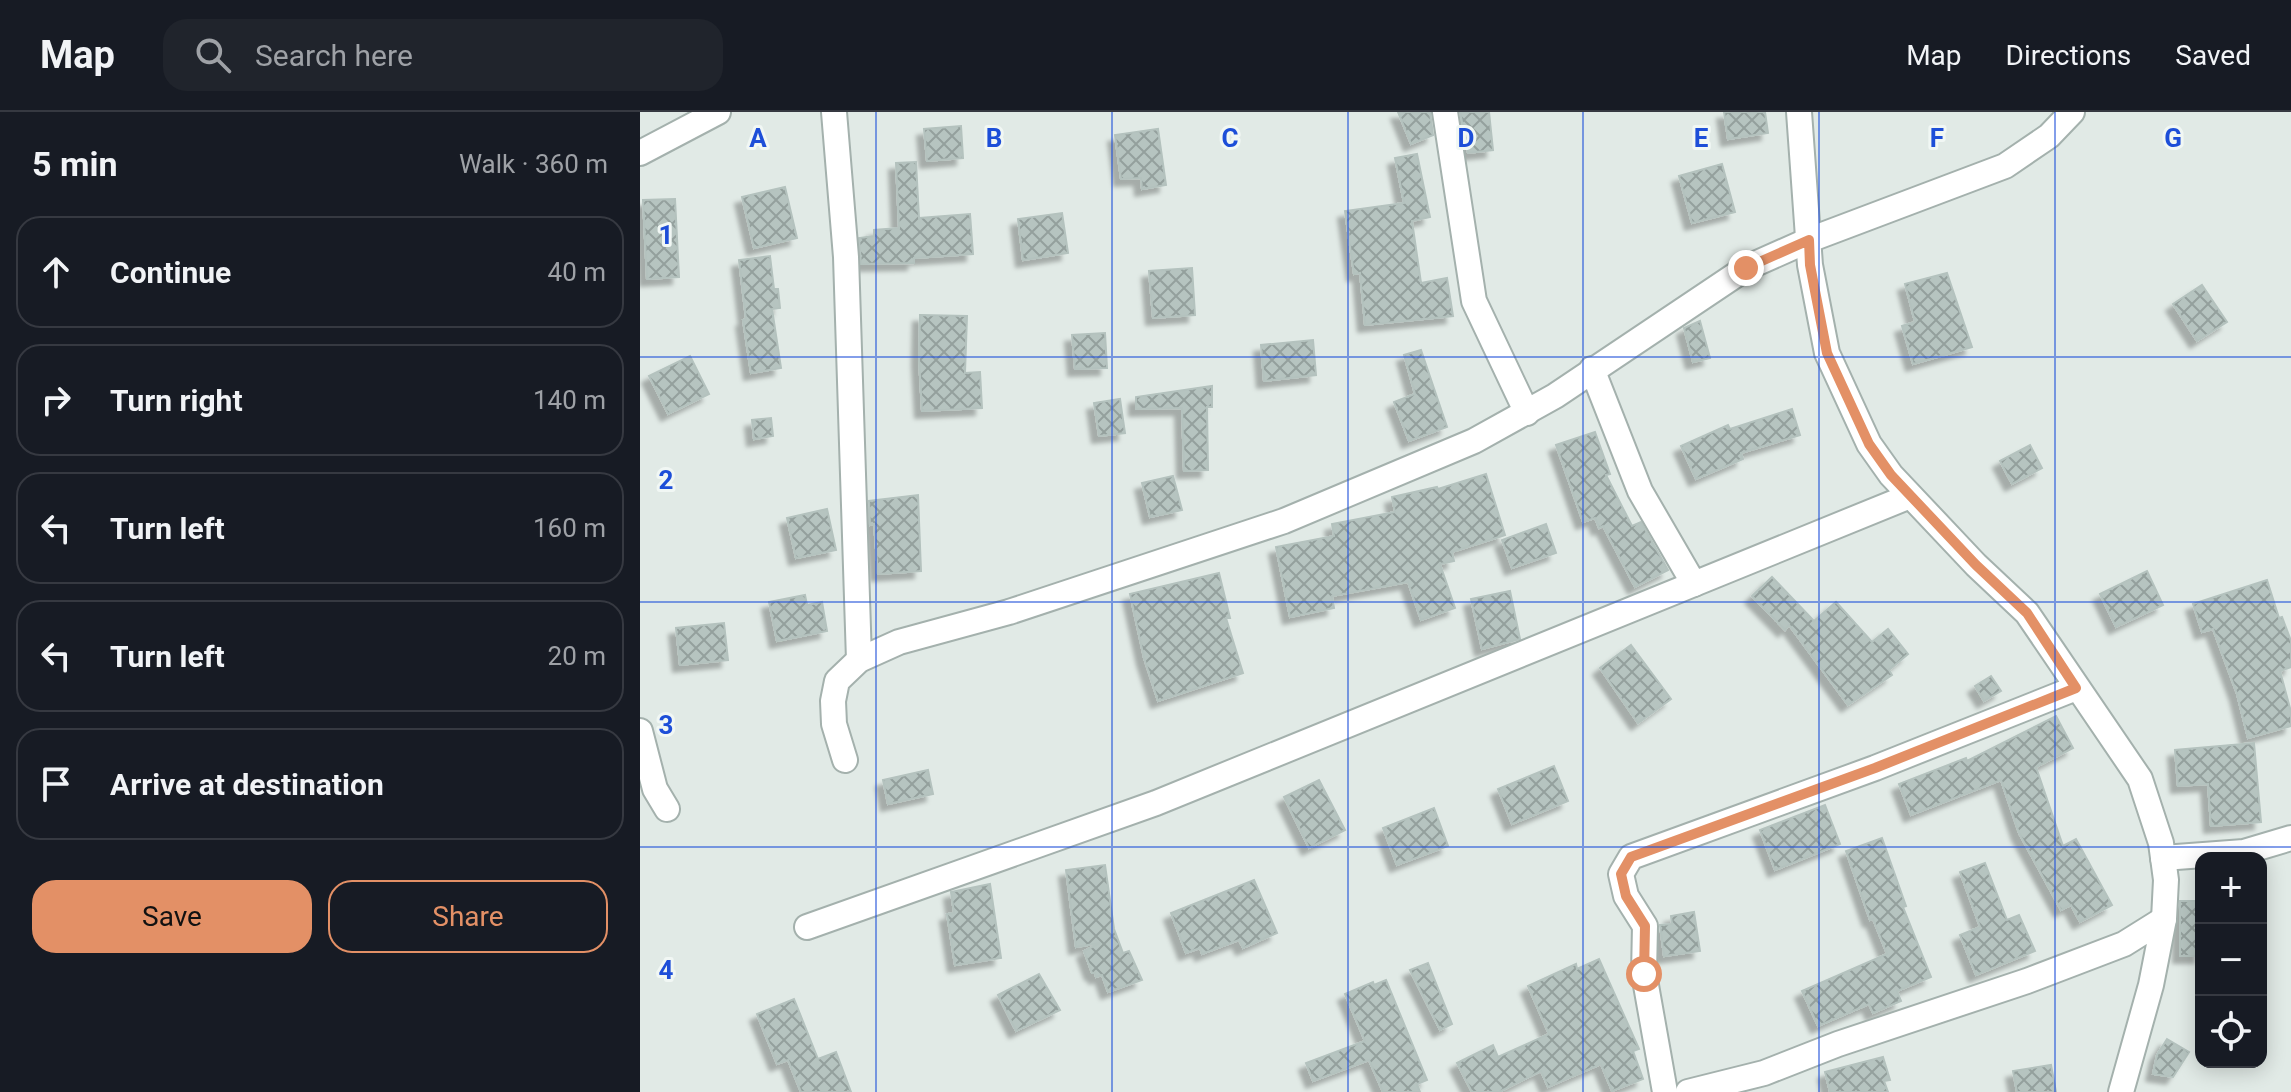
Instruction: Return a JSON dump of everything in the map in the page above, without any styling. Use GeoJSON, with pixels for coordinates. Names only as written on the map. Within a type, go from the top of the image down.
{"type":"FeatureCollection","features":[{"type":"Feature","properties":{"kind":"street"},"geometry":{"type":"LineString","coordinates":[[640,153],[718,112]]}},
{"type":"Feature","properties":{"kind":"street"},"geometry":{"type":"LineString","coordinates":[[834,112],[846,257],[859,660]]}},
{"type":"Feature","properties":{"kind":"street"},"geometry":{"type":"LineString","coordinates":[[1445,112],[1474,301],[1527,413]]}},
{"type":"Feature","properties":{"kind":"street"},"geometry":{"type":"LineString","coordinates":[[1799,112],[1810,265],[1827,353],[1869,444],[1910,496],[2027,613],[2140,779],[2163,858],[2166,880],[2164,919],[2151,985],[2121,1092]]}},
{"type":"Feature","properties":{"kind":"street"},"geometry":{"type":"LineString","coordinates":[[845,760],[834,724],[833,701],[837,681],[859,660],[899,642],[1009,612],[1284,521],[1474,441],[1527,413],[1746,268],[1809,240],[2005,166],[2049,136],[2072,112]]}},
{"type":"Feature","properties":{"kind":"street"},"geometry":{"type":"LineString","coordinates":[[1592,369],[1640,491],[1694,584]]}},
{"type":"Feature","properties":{"kind":"street"},"geometry":{"type":"LineString","coordinates":[[807,927],[1156,803],[1910,496]]}},
{"type":"Feature","properties":{"kind":"street"},"geometry":{"type":"LineString","coordinates":[[1665,1092],[1644,974],[1645,926],[1626,896],[1621,874],[1631,857],[1875,768],[2076,688]]}},
{"type":"Feature","properties":{"kind":"street"},"geometry":{"type":"LineString","coordinates":[[640,731],[655,789],[667,809]]}},
{"type":"Feature","properties":{"kind":"street"},"geometry":{"type":"LineString","coordinates":[[2163,858],[2244,852],[2291,838]]}},
{"type":"Feature","properties":{"kind":"street"},"geometry":{"type":"LineString","coordinates":[[1688,1092],[1764,1073],[1838,1044],[2027,981],[2124,944],[2164,919]]}},
{"type":"Feature","properties":{"kind":"building"},"geometry":{"type":"Polygon","coordinates":[[[1398,112],[1430,112],[1433,135],[1411,144],[1398,112]]]}},
{"type":"Feature","properties":{"kind":"building"},"geometry":{"type":"Polygon","coordinates":[[[1460,112],[1489,112],[1493,150],[1468,153],[1460,112]]]}},
{"type":"Feature","properties":{"kind":"building"},"geometry":{"type":"Polygon","coordinates":[[[1724,112],[1765,112],[1768,133],[1728,139],[1724,112]]]}},
{"type":"Feature","properties":{"kind":"building"},"geometry":{"type":"Polygon","coordinates":[[[961,126],[963,158],[927,161],[924,129],[961,126]]]}},
{"type":"Feature","properties":{"kind":"building"},"geometry":{"type":"Polygon","coordinates":[[[1158,129],[1166,185],[1142,189],[1141,178],[1121,179],[1115,135],[1158,129]]]}},
{"type":"Feature","properties":{"kind":"building"},"geometry":{"type":"Polygon","coordinates":[[[1417,154],[1430,217],[1412,221],[1421,283],[1447,278],[1453,316],[1365,325],[1360,273],[1354,274],[1345,211],[1404,203],[1395,158],[1417,154]]]}},
{"type":"Feature","properties":{"kind":"building"},"geometry":{"type":"Polygon","coordinates":[[[916,162],[919,218],[970,214],[973,254],[914,258],[914,263],[861,264],[859,238],[874,236],[874,230],[899,228],[896,163],[916,162]]]}},
{"type":"Feature","properties":{"kind":"building"},"geometry":{"type":"Polygon","coordinates":[[[1722,164],[1735,212],[1692,223],[1679,176],[1722,164]]]}},
{"type":"Feature","properties":{"kind":"building"},"geometry":{"type":"Polygon","coordinates":[[[785,187],[797,238],[754,248],[742,197],[785,187]]]}},
{"type":"Feature","properties":{"kind":"building"},"geometry":{"type":"Polygon","coordinates":[[[675,199],[679,277],[647,279],[643,200],[675,199]]]}},
{"type":"Feature","properties":{"kind":"building"},"geometry":{"type":"Polygon","coordinates":[[[1062,213],[1068,253],[1023,260],[1018,219],[1062,213]]]}},
{"type":"Feature","properties":{"kind":"building"},"geometry":{"type":"Polygon","coordinates":[[[770,256],[780,308],[772,309],[781,368],[751,373],[739,260],[770,256]]]}},
{"type":"Feature","properties":{"kind":"building"},"geometry":{"type":"Polygon","coordinates":[[[1192,268],[1195,315],[1153,318],[1149,271],[1192,268]]]}},
{"type":"Feature","properties":{"kind":"building"},"geometry":{"type":"Polygon","coordinates":[[[1947,273],[1972,347],[1913,364],[1902,326],[1915,322],[1905,284],[1947,273]]]}},
{"type":"Feature","properties":{"kind":"building"},"geometry":{"type":"Polygon","coordinates":[[[2202,285],[2227,322],[2197,341],[2173,304],[2202,285]]]}},
{"type":"Feature","properties":{"kind":"building"},"geometry":{"type":"Polygon","coordinates":[[[920,315],[967,316],[965,373],[980,372],[982,408],[922,411],[920,315]]]}},
{"type":"Feature","properties":{"kind":"building"},"geometry":{"type":"Polygon","coordinates":[[[1700,321],[1710,358],[1693,362],[1684,328],[1700,321]]]}},
{"type":"Feature","properties":{"kind":"building"},"geometry":{"type":"Polygon","coordinates":[[[1105,333],[1107,368],[1075,369],[1072,335],[1105,333]]]}},
{"type":"Feature","properties":{"kind":"building"},"geometry":{"type":"Polygon","coordinates":[[[1313,340],[1316,375],[1264,381],[1261,345],[1313,340]]]}},
{"type":"Feature","properties":{"kind":"building"},"geometry":{"type":"Polygon","coordinates":[[[1421,350],[1447,427],[1409,441],[1394,402],[1415,394],[1404,355],[1421,350]]]}},
{"type":"Feature","properties":{"kind":"building"},"geometry":{"type":"Polygon","coordinates":[[[690,356],[709,394],[668,414],[649,376],[690,356]]]}},
{"type":"Feature","properties":{"kind":"building"},"geometry":{"type":"Polygon","coordinates":[[[1212,386],[1212,407],[1207,407],[1208,470],[1184,471],[1182,408],[1136,409],[1136,397],[1212,386]]]}},
{"type":"Feature","properties":{"kind":"building"},"geometry":{"type":"Polygon","coordinates":[[[1120,399],[1125,433],[1099,436],[1094,403],[1120,399]]]}},
{"type":"Feature","properties":{"kind":"building"},"geometry":{"type":"Polygon","coordinates":[[[1792,409],[1800,435],[1741,453],[1743,459],[1696,479],[1681,446],[1728,425],[1730,429],[1792,409]]]}},
{"type":"Feature","properties":{"kind":"building"},"geometry":{"type":"Polygon","coordinates":[[[771,418],[773,436],[754,439],[752,420],[771,418]]]}},
{"type":"Feature","properties":{"kind":"building"},"geometry":{"type":"Polygon","coordinates":[[[1595,432],[1610,474],[1606,475],[1632,526],[1641,522],[1668,570],[1635,587],[1603,526],[1599,528],[1595,518],[1583,522],[1556,445],[1595,432]]]}},
{"type":"Feature","properties":{"kind":"building"},"geometry":{"type":"Polygon","coordinates":[[[2030,445],[2042,468],[2012,484],[2000,461],[2030,445]]]}},
{"type":"Feature","properties":{"kind":"building"},"geometry":{"type":"Polygon","coordinates":[[[1486,474],[1505,535],[1452,552],[1454,561],[1440,564],[1455,608],[1421,620],[1408,582],[1332,596],[1334,608],[1290,617],[1276,547],[1334,536],[1332,524],[1395,512],[1392,497],[1438,489],[1486,474]]]}},
{"type":"Feature","properties":{"kind":"building"},"geometry":{"type":"Polygon","coordinates":[[[1173,476],[1182,510],[1150,517],[1142,483],[1173,476]]]}},
{"type":"Feature","properties":{"kind":"building"},"geometry":{"type":"Polygon","coordinates":[[[918,495],[921,571],[878,574],[869,501],[918,495]]]}},
{"type":"Feature","properties":{"kind":"building"},"geometry":{"type":"Polygon","coordinates":[[[827,509],[836,550],[796,558],[787,518],[827,509]]]}},
{"type":"Feature","properties":{"kind":"building"},"geometry":{"type":"Polygon","coordinates":[[[1546,524],[1556,553],[1512,568],[1502,540],[1546,524]]]}},
{"type":"Feature","properties":{"kind":"building"},"geometry":{"type":"Polygon","coordinates":[[[2147,571],[2163,605],[2116,627],[2100,594],[2147,571]]]}},
{"type":"Feature","properties":{"kind":"building"},"geometry":{"type":"Polygon","coordinates":[[[1219,573],[1230,618],[1226,618],[1243,673],[1158,701],[1144,658],[1130,594],[1219,573]]]}},
{"type":"Feature","properties":{"kind":"building"},"geometry":{"type":"Polygon","coordinates":[[[1772,577],[1814,621],[1836,602],[1872,642],[1888,629],[1908,654],[1889,670],[1892,675],[1848,705],[1789,625],[1785,630],[1752,596],[1772,577]]]}},
{"type":"Feature","properties":{"kind":"building"},"geometry":{"type":"Polygon","coordinates":[[[2267,580],[2279,618],[2282,617],[2291,641],[2291,667],[2280,671],[2291,712],[2291,726],[2248,738],[2237,694],[2213,629],[2202,632],[2193,604],[2267,580]]]}},
{"type":"Feature","properties":{"kind":"building"},"geometry":{"type":"Polygon","coordinates":[[[1510,591],[1520,639],[1482,649],[1471,599],[1510,591]]]}},
{"type":"Feature","properties":{"kind":"building"},"geometry":{"type":"Polygon","coordinates":[[[805,595],[807,605],[822,602],[827,631],[777,641],[769,602],[805,595]]]}},
{"type":"Feature","properties":{"kind":"building"},"geometry":{"type":"Polygon","coordinates":[[[724,623],[728,660],[680,665],[676,628],[724,623]]]}},
{"type":"Feature","properties":{"kind":"building"},"geometry":{"type":"Polygon","coordinates":[[[1631,645],[1671,699],[1638,723],[1600,668],[1631,645]]]}},
{"type":"Feature","properties":{"kind":"building"},"geometry":{"type":"Polygon","coordinates":[[[1991,676],[2001,691],[1984,701],[1975,686],[1991,676]]]}},
{"type":"Feature","properties":{"kind":"building"},"geometry":{"type":"Polygon","coordinates":[[[2056,716],[2073,748],[2036,767],[2063,846],[2076,839],[2112,905],[2080,922],[2071,905],[2061,910],[2019,833],[2001,780],[1911,815],[1899,784],[1966,758],[1967,761],[2056,716]]]}},
{"type":"Feature","properties":{"kind":"building"},"geometry":{"type":"Polygon","coordinates":[[[2254,743],[2261,822],[2211,826],[2208,784],[2178,786],[2175,750],[2254,743]]]}},
{"type":"Feature","properties":{"kind":"building"},"geometry":{"type":"Polygon","coordinates":[[[1554,766],[1568,801],[1512,824],[1498,789],[1554,766]]]}},
{"type":"Feature","properties":{"kind":"building"},"geometry":{"type":"Polygon","coordinates":[[[928,770],[933,794],[888,804],[883,780],[928,770]]]}},
{"type":"Feature","properties":{"kind":"building"},"geometry":{"type":"Polygon","coordinates":[[[1319,780],[1345,830],[1309,848],[1284,797],[1319,780]]]}},
{"type":"Feature","properties":{"kind":"building"},"geometry":{"type":"Polygon","coordinates":[[[1825,805],[1840,844],[1775,870],[1760,830],[1825,805]]]}},
{"type":"Feature","properties":{"kind":"building"},"geometry":{"type":"Polygon","coordinates":[[[1434,808],[1448,846],[1397,865],[1383,828],[1434,808]]]}},
{"type":"Feature","properties":{"kind":"building"},"geometry":{"type":"Polygon","coordinates":[[[1882,838],[1906,906],[1903,907],[1931,977],[1897,991],[1901,1001],[1873,1013],[1869,1004],[1818,1026],[1802,991],[1887,954],[1873,919],[1870,920],[1846,851],[1882,838]]]}},
{"type":"Feature","properties":{"kind":"building"},"geometry":{"type":"Polygon","coordinates":[[[1985,863],[2007,920],[2019,915],[2035,951],[1976,975],[1960,935],[1980,927],[1960,872],[1985,863]]]}},
{"type":"Feature","properties":{"kind":"building"},"geometry":{"type":"Polygon","coordinates":[[[1105,865],[1114,929],[1123,953],[1129,951],[1142,980],[1108,992],[1102,975],[1096,977],[1092,973],[1084,951],[1100,943],[1076,947],[1066,870],[1105,865]]]}},
{"type":"Feature","properties":{"kind":"building"},"geometry":{"type":"Polygon","coordinates":[[[1254,880],[1277,933],[1243,948],[1239,940],[1202,954],[1200,948],[1186,953],[1171,913],[1254,880]]]}},
{"type":"Feature","properties":{"kind":"building"},"geometry":{"type":"Polygon","coordinates":[[[990,884],[1001,958],[955,965],[947,914],[954,913],[951,892],[990,884]]]}},
{"type":"Feature","properties":{"kind":"building"},"geometry":{"type":"Polygon","coordinates":[[[2180,901],[2195,901],[2195,956],[2180,956],[2180,901]]]}},
{"type":"Feature","properties":{"kind":"building"},"geometry":{"type":"Polygon","coordinates":[[[1694,912],[1700,951],[1664,956],[1660,925],[1672,924],[1671,916],[1694,912]]]}},
{"type":"Feature","properties":{"kind":"building"},"geometry":{"type":"Polygon","coordinates":[[[1599,959],[1639,1049],[1633,1051],[1643,1079],[1612,1091],[1601,1064],[1548,1087],[1541,1071],[1499,1092],[1472,1092],[1457,1063],[1493,1045],[1498,1057],[1549,1034],[1528,986],[1576,964],[1577,969],[1599,959]]]}},
{"type":"Feature","properties":{"kind":"building"},"geometry":{"type":"Polygon","coordinates":[[[1428,963],[1452,1024],[1440,1030],[1410,970],[1428,963]]]}},
{"type":"Feature","properties":{"kind":"building"},"geometry":{"type":"Polygon","coordinates":[[[1039,974],[1060,1010],[1016,1031],[998,995],[1039,974]]]}},
{"type":"Feature","properties":{"kind":"building"},"geometry":{"type":"Polygon","coordinates":[[[1386,980],[1427,1080],[1417,1084],[1420,1092],[1383,1092],[1369,1060],[1313,1081],[1306,1063],[1365,1041],[1345,994],[1386,980]]]}},
{"type":"Feature","properties":{"kind":"building"},"geometry":{"type":"Polygon","coordinates":[[[794,999],[818,1059],[836,1052],[851,1092],[801,1092],[788,1060],[777,1064],[757,1014],[794,999]]]}},
{"type":"Feature","properties":{"kind":"building"},"geometry":{"type":"Polygon","coordinates":[[[2167,1039],[2189,1052],[2173,1077],[2153,1074],[2157,1055],[2167,1039]]]}},
{"type":"Feature","properties":{"kind":"building"},"geometry":{"type":"Polygon","coordinates":[[[1883,1057],[1890,1080],[1884,1081],[1888,1092],[1830,1092],[1825,1072],[1883,1057]]]}},
{"type":"Feature","properties":{"kind":"building"},"geometry":{"type":"Polygon","coordinates":[[[2051,1065],[2056,1092],[2017,1092],[2013,1071],[2051,1065]]]}},
{"type":"Feature","properties":{"kind":"route"},"geometry":{"type":"LineString","coordinates":[[1644,974],[1645,926],[1626,896],[1621,874],[1631,857],[1875,768],[2076,688],[2027,613],[1976,565],[1891,475],[1869,444],[1827,353],[1810,265],[1809,240],[1746,268]]}}]}
